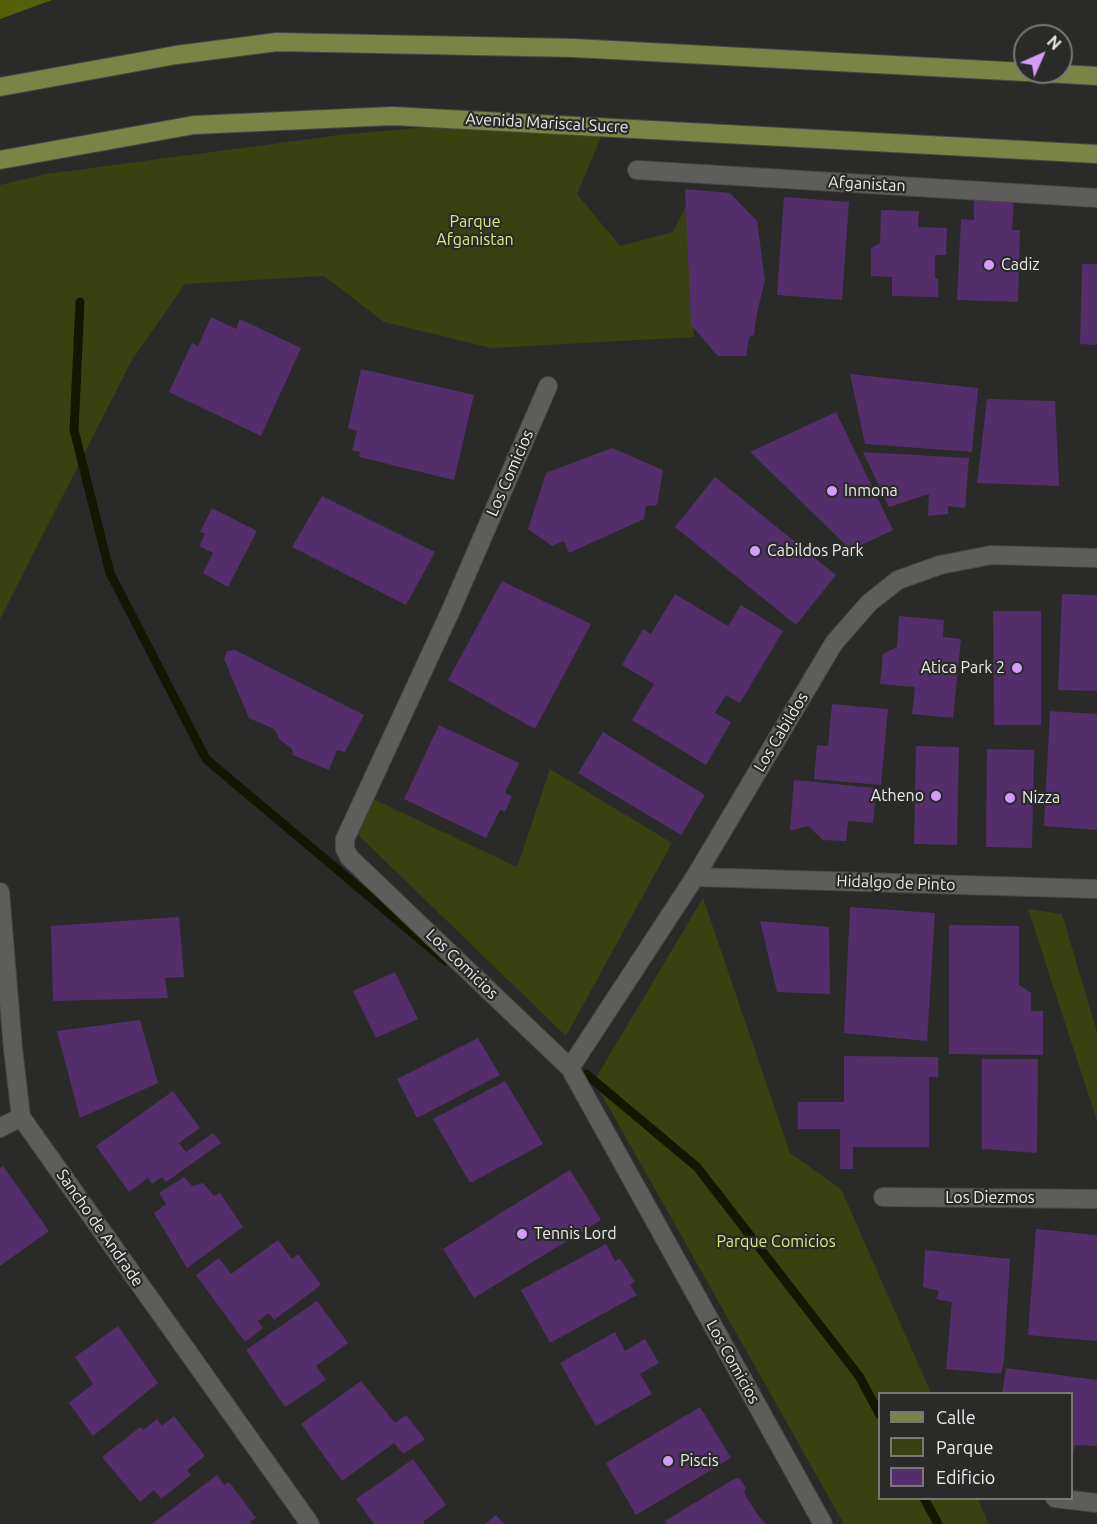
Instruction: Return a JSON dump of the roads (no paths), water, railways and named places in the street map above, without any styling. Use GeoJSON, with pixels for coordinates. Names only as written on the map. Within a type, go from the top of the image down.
{"type":"FeatureCollection","features":[{"type":"Feature","properties":{"kind":"main road"},"geometry":{"type":"LineString","coordinates":[[0,87],[177,55],[277,42],[574,48],[1013,71]]}},
{"type":"Feature","properties":{"kind":"main road"},"geometry":{"type":"LineString","coordinates":[[1073,75],[1097,76]]}},
{"type":"Feature","properties":{"kind":"main road","name":"Avenida Mariscal Sucre"},"geometry":{"type":"LineString","coordinates":[[0,160],[194,125],[392,116],[1097,154]]}},
{"type":"Feature","properties":{"kind":"street","name":"Afganistan"},"geometry":{"type":"LineString","coordinates":[[637,170],[1097,198]]}},
{"type":"Feature","properties":{"kind":"street","name":"Los Comicios"},"geometry":{"type":"LineString","coordinates":[[548,386],[451,610],[345,839],[345,849],[349,857],[570,1068],[823,1524]]}},
{"type":"Feature","properties":{"kind":"street","name":"Los Cabildos"},"geometry":{"type":"LineString","coordinates":[[570,1068],[695,877],[834,643],[869,603],[898,580],[940,565],[991,555],[1097,558]]}},
{"type":"Feature","properties":{"kind":"street","name":"Hidalgo de Pinto"},"geometry":{"type":"LineString","coordinates":[[695,877],[1097,889]]}},
{"type":"Feature","properties":{"kind":"street"},"geometry":{"type":"LineString","coordinates":[[0,892],[21,1117],[0,1128]]}},
{"type":"Feature","properties":{"kind":"street","name":"Sancho de Andrade"},"geometry":{"type":"LineString","coordinates":[[21,1117],[310,1524]]}},
{"type":"Feature","properties":{"kind":"street","name":"Los Diezmos"},"geometry":{"type":"LineString","coordinates":[[884,1197],[1097,1199]]}},
{"type":"Feature","properties":{"kind":"street"},"geometry":{"type":"LineString","coordinates":[[1072,1500],[1097,1503]]}},
{"type":"Feature","properties":{"kind":"waterway"},"geometry":{"type":"LineString","coordinates":[[80,302],[74,430],[110,573],[206,759],[446,961]]}},
{"type":"Feature","properties":{"kind":"waterway"},"geometry":{"type":"LineString","coordinates":[[586,1074],[697,1167],[859,1376],[878,1411]]}},
{"type":"Feature","properties":{"kind":"waterway"},"geometry":{"type":"LineString","coordinates":[[925,1500],[938,1524]]}},
{"type":"Feature","properties":{"kind":"place","name":"Cadiz"},"geometry":{"type":"Point","coordinates":[989,265]}},
{"type":"Feature","properties":{"kind":"place","name":"Inmona"},"geometry":{"type":"Point","coordinates":[832,491]}},
{"type":"Feature","properties":{"kind":"place","name":"Cabildos Park"},"geometry":{"type":"Point","coordinates":[755,551]}},
{"type":"Feature","properties":{"kind":"place","name":"Atica Park 2"},"geometry":{"type":"Point","coordinates":[1017,668]}},
{"type":"Feature","properties":{"kind":"place","name":"Atheno"},"geometry":{"type":"Point","coordinates":[936,796]}},
{"type":"Feature","properties":{"kind":"place","name":"Nizza"},"geometry":{"type":"Point","coordinates":[1010,798]}},
{"type":"Feature","properties":{"kind":"place","name":"Tennis Lord"},"geometry":{"type":"Point","coordinates":[522,1234]}},
{"type":"Feature","properties":{"kind":"place","name":"Piscis"},"geometry":{"type":"Point","coordinates":[668,1461]}},
{"type":"Feature","properties":{"kind":"park label","name":"Parque Afganistan"},"geometry":{"type":"Point","coordinates":[475,231]}},
{"type":"Feature","properties":{"kind":"park label","name":"Parque Comicios"},"geometry":{"type":"Point","coordinates":[776,1242]}}]}
